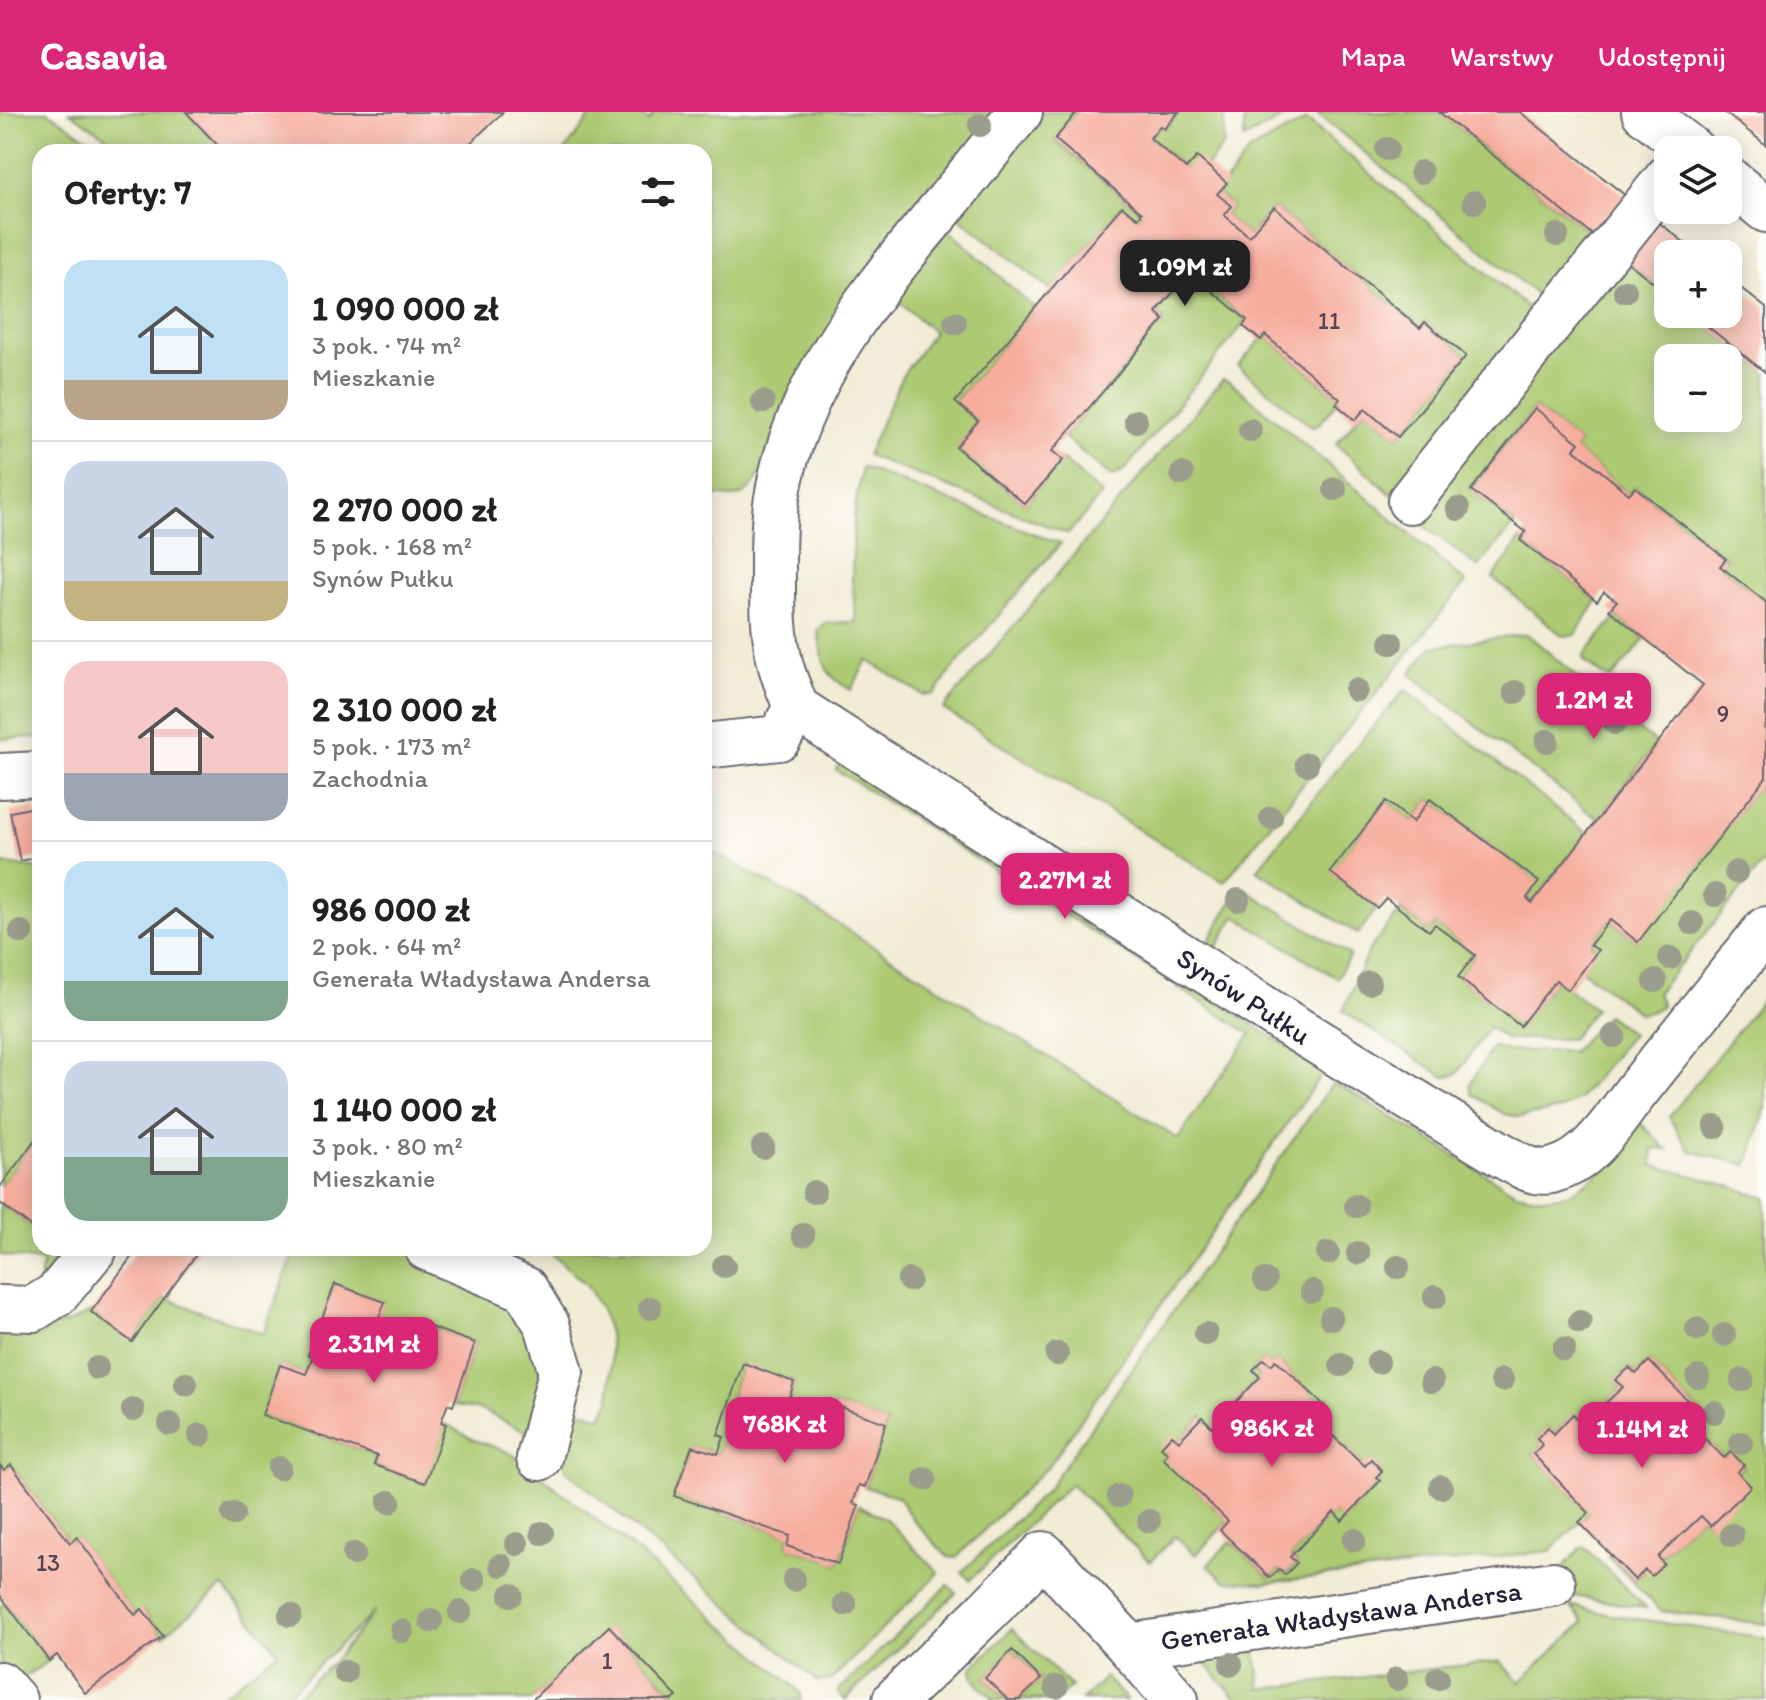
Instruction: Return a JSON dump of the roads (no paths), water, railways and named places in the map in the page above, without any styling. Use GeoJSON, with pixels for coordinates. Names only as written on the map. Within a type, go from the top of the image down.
{"type":"FeatureCollection","features":[{"type":"Feature","properties":{"kind":"street"},"geometry":{"type":"LineString","coordinates":[[712,744],[799,724],[780,662],[773,610],[773,542],[777,498],[804,409],[823,371],[878,283],[1020,112]]}},
{"type":"Feature","properties":{"kind":"street"},"geometry":{"type":"LineString","coordinates":[[1644,112],[1666,136]]}},
{"type":"Feature","properties":{"kind":"street"},"geometry":{"type":"LineString","coordinates":[[1742,190],[1766,210]]}},
{"type":"Feature","properties":{"kind":"street"},"geometry":{"type":"LineString","coordinates":[[1410,501],[1654,194]]}},
{"type":"Feature","properties":{"kind":"street","name":"Synów Pułku"},"geometry":{"type":"LineString","coordinates":[[799,724],[1342,1058],[1522,1166],[1544,1172],[1582,1156],[1600,1139],[1766,929]]}},
{"type":"Feature","properties":{"kind":"street"},"geometry":{"type":"LineString","coordinates":[[0,776],[32,774]]}},
{"type":"Feature","properties":{"kind":"street"},"geometry":{"type":"LineString","coordinates":[[0,1308],[33,1309],[57,1294],[88,1256]]}},
{"type":"Feature","properties":{"kind":"street"},"geometry":{"type":"LineString","coordinates":[[446,1256],[525,1289],[547,1325],[561,1372],[539,1458]]}},
{"type":"Feature","properties":{"kind":"street","name":"Generała Władysława Andersa"},"geometry":{"type":"LineString","coordinates":[[895,1700],[1043,1554],[1176,1700]]}},
{"type":"Feature","properties":{"kind":"street","name":"Generała Władysława Andersa"},"geometry":{"type":"LineString","coordinates":[[1129,1646],[1553,1584]]}},
{"type":"Feature","properties":{"kind":"street"},"geometry":{"type":"LineString","coordinates":[[0,1684],[14,1700]]}}]}
